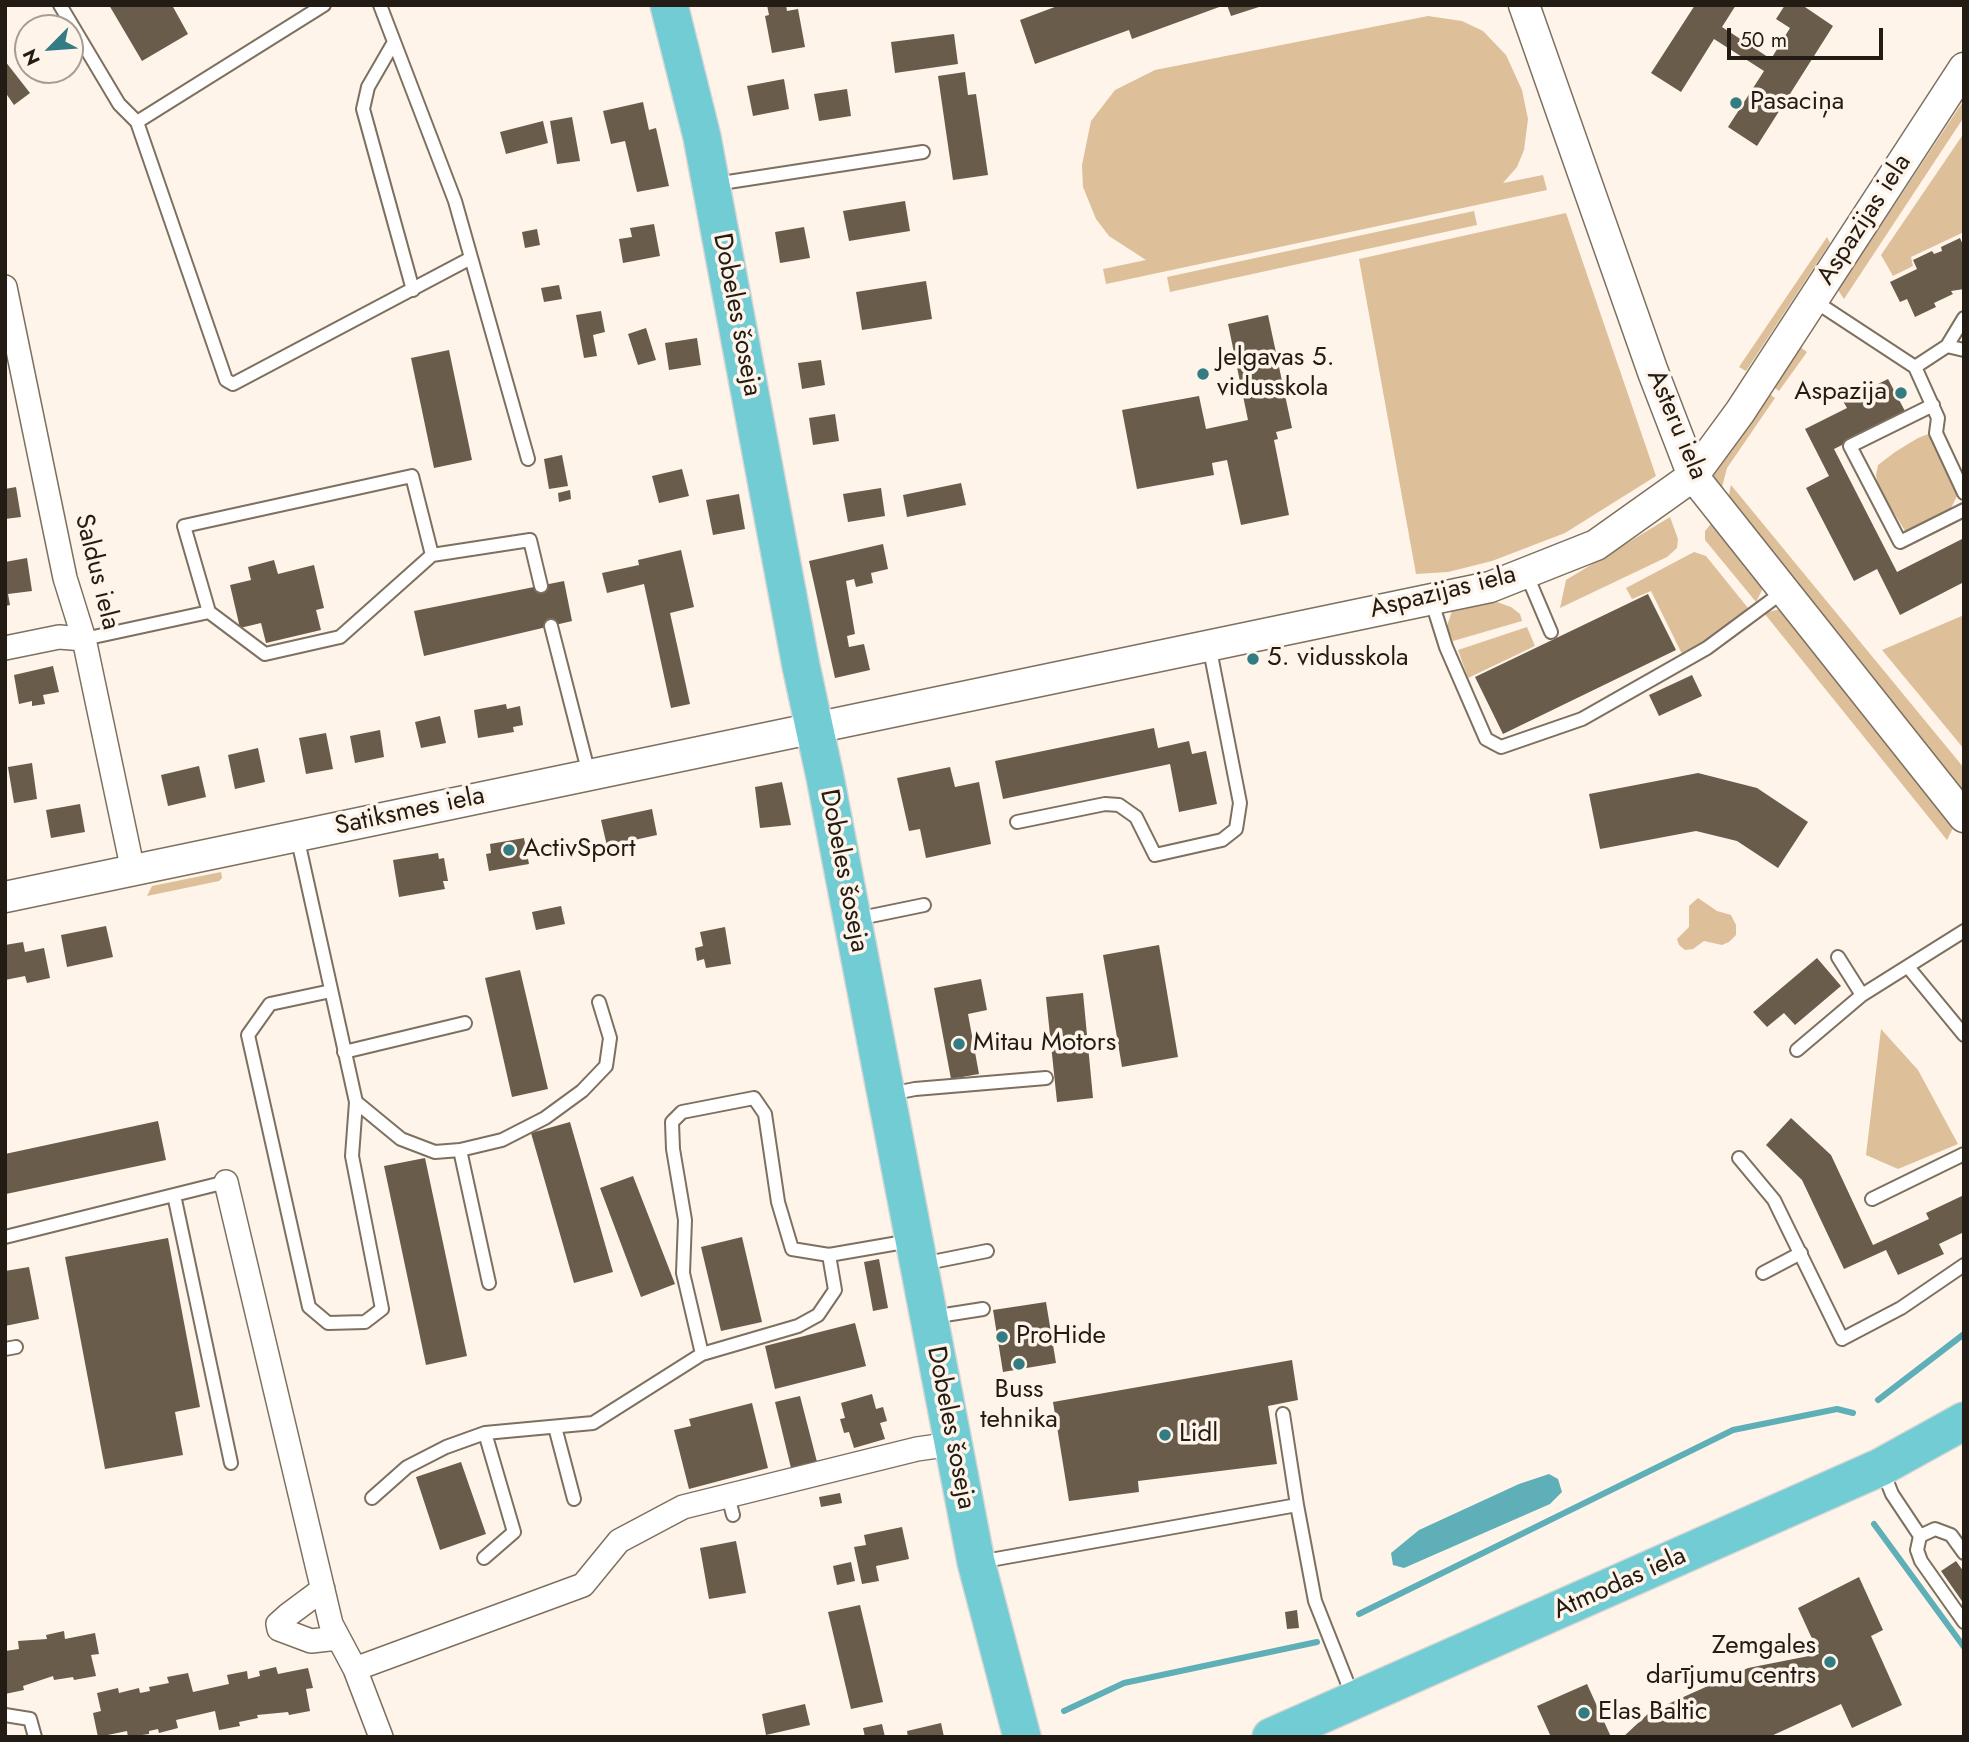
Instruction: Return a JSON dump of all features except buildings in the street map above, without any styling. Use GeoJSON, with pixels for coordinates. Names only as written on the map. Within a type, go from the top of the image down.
{"type":"FeatureCollection","features":[{"type":"Feature","properties":{"kind":"main road","name":"Dobeles šoseja"},"geometry":{"type":"LineString","coordinates":[[669,5],[689,78],[712,185],[976,1562],[1022,1737]]}},
{"type":"Feature","properties":{"kind":"main road","name":"Atmodas iela"},"geometry":{"type":"LineString","coordinates":[[1281,1735],[1881,1467],[1964,1421]]}},
{"type":"Feature","properties":{"kind":"street","name":"Asteru iela"},"geometry":{"type":"LineString","coordinates":[[1524,5],[1649,362],[1693,476],[1964,817]]}},
{"type":"Feature","properties":{"kind":"street","name":"Aspazijas iela"},"geometry":{"type":"LineString","coordinates":[[815,728],[1490,587],[1597,545],[1693,476],[1740,412],[1964,68]]}},
{"type":"Feature","properties":{"kind":"street","name":"Saldus iela"},"geometry":{"type":"LineString","coordinates":[[5,287],[65,578],[84,639],[133,871]]}},
{"type":"Feature","properties":{"kind":"street"},"geometry":{"type":"LineString","coordinates":[[5,648],[59,637],[84,639]]}},
{"type":"Feature","properties":{"kind":"street","name":"Satiksmes iela"},"geometry":{"type":"LineString","coordinates":[[5,897],[815,728]]}},
{"type":"Feature","properties":{"kind":"street"},"geometry":{"type":"LineString","coordinates":[[226,1182],[331,1624],[355,1669],[381,1737]]}},
{"type":"Feature","properties":{"kind":"street"},"geometry":{"type":"LineString","coordinates":[[355,1669],[583,1585],[619,1541],[683,1507],[730,1506],[918,1449],[952,1444]]}},
{"type":"Feature","properties":{"kind":"street"},"geometry":{"type":"LineString","coordinates":[[323,1588],[278,1624],[279,1629],[311,1641],[338,1638]]}},
{"type":"Feature","properties":{"kind":"lane"},"geometry":{"type":"LineString","coordinates":[[60,5],[120,104],[137,122],[226,380],[233,384],[471,258]]}},
{"type":"Feature","properties":{"kind":"lane"},"geometry":{"type":"LineString","coordinates":[[137,122],[324,5]]}},
{"type":"Feature","properties":{"kind":"lane"},"geometry":{"type":"LineString","coordinates":[[380,5],[455,201],[528,459]]}},
{"type":"Feature","properties":{"kind":"lane"},"geometry":{"type":"LineString","coordinates":[[394,42],[368,87],[363,109],[413,290]]}},
{"type":"Feature","properties":{"kind":"lane"},"geometry":{"type":"LineString","coordinates":[[712,185],[923,152]]}},
{"type":"Feature","properties":{"kind":"lane"},"geometry":{"type":"LineString","coordinates":[[1813,300],[1915,367],[1938,418],[1936,433],[1964,493]]}},
{"type":"Feature","properties":{"kind":"lane"},"geometry":{"type":"LineString","coordinates":[[1915,367],[1947,346],[1964,318]]}},
{"type":"Feature","properties":{"kind":"lane"},"geometry":{"type":"LineString","coordinates":[[1947,346],[1964,350]]}},
{"type":"Feature","properties":{"kind":"lane"},"geometry":{"type":"LineString","coordinates":[[1933,405],[1850,446],[1900,542],[1964,510]]}},
{"type":"Feature","properties":{"kind":"lane"},"geometry":{"type":"LineString","coordinates":[[432,555],[412,476],[184,526],[209,611],[265,654],[340,638],[432,555],[530,540],[541,586]]}},
{"type":"Feature","properties":{"kind":"lane"},"geometry":{"type":"LineString","coordinates":[[1526,572],[1551,632]]}},
{"type":"Feature","properties":{"kind":"lane"},"geometry":{"type":"LineString","coordinates":[[1431,599],[1446,647],[1486,739],[1501,747],[1582,719],[1707,648],[1784,591]]}},
{"type":"Feature","properties":{"kind":"lane"},"geometry":{"type":"LineString","coordinates":[[84,639],[209,611]]}},
{"type":"Feature","properties":{"kind":"lane"},"geometry":{"type":"LineString","coordinates":[[551,626],[589,774]]}},
{"type":"Feature","properties":{"kind":"lane"},"geometry":{"type":"LineString","coordinates":[[1017,822],[1105,804],[1119,805],[1136,817],[1154,855],[1222,841],[1236,829],[1240,803],[1209,645]]}},
{"type":"Feature","properties":{"kind":"lane"},"geometry":{"type":"LineString","coordinates":[[296,836],[331,991],[344,1052],[356,1102],[352,1156],[382,1309],[365,1322],[328,1323],[309,1307],[248,1035],[270,1004],[331,991]]}},
{"type":"Feature","properties":{"kind":"lane"},"geometry":{"type":"LineString","coordinates":[[852,920],[924,905]]}},
{"type":"Feature","properties":{"kind":"lane"},"geometry":{"type":"LineString","coordinates":[[1797,1050],[1862,995],[1964,931]]}},
{"type":"Feature","properties":{"kind":"lane"},"geometry":{"type":"LineString","coordinates":[[1838,957],[1862,995]]}},
{"type":"Feature","properties":{"kind":"lane"},"geometry":{"type":"LineString","coordinates":[[1908,967],[1964,1035]]}},
{"type":"Feature","properties":{"kind":"lane"},"geometry":{"type":"LineString","coordinates":[[356,1102],[401,1139],[435,1152],[460,1150],[502,1140],[545,1118],[582,1091],[606,1066],[610,1038],[599,1002]]}},
{"type":"Feature","properties":{"kind":"lane"},"geometry":{"type":"LineString","coordinates":[[344,1052],[465,1023]]}},
{"type":"Feature","properties":{"kind":"lane"},"geometry":{"type":"LineString","coordinates":[[886,1095],[915,1089],[1046,1078]]}},
{"type":"Feature","properties":{"kind":"lane"},"geometry":{"type":"LineString","coordinates":[[702,1354],[683,1273],[685,1220],[673,1149],[672,1122],[682,1112],[754,1098],[765,1114],[778,1202],[792,1249],[829,1255],[987,1251]]}},
{"type":"Feature","properties":{"kind":"lane"},"geometry":{"type":"LineString","coordinates":[[460,1150],[489,1283]]}},
{"type":"Feature","properties":{"kind":"lane"},"geometry":{"type":"LineString","coordinates":[[1872,1199],[1964,1154]]}},
{"type":"Feature","properties":{"kind":"lane"},"geometry":{"type":"LineString","coordinates":[[1739,1158],[1774,1200],[1842,1339],[1901,1308],[1964,1265]]}},
{"type":"Feature","properties":{"kind":"lane"},"geometry":{"type":"LineString","coordinates":[[5,1237],[226,1182]]}},
{"type":"Feature","properties":{"kind":"lane"},"geometry":{"type":"LineString","coordinates":[[174,1195],[231,1463]]}},
{"type":"Feature","properties":{"kind":"lane"},"geometry":{"type":"LineString","coordinates":[[1763,1273],[1801,1253]]}},
{"type":"Feature","properties":{"kind":"lane"},"geometry":{"type":"LineString","coordinates":[[372,1499],[407,1467],[446,1447],[485,1433],[593,1423],[702,1354],[798,1326],[818,1315],[835,1290],[829,1255]]}},
{"type":"Feature","properties":{"kind":"lane"},"geometry":{"type":"LineString","coordinates":[[929,1318],[983,1309]]}},
{"type":"Feature","properties":{"kind":"lane"},"geometry":{"type":"LineString","coordinates":[[1283,1414],[1315,1601],[1355,1701]]}},
{"type":"Feature","properties":{"kind":"lane"},"geometry":{"type":"LineString","coordinates":[[555,1427],[574,1499]]}},
{"type":"Feature","properties":{"kind":"lane"},"geometry":{"type":"LineString","coordinates":[[485,1433],[514,1532],[485,1558]]}},
{"type":"Feature","properties":{"kind":"lane"},"geometry":{"type":"LineString","coordinates":[[1881,1467],[1892,1494],[1920,1536],[1917,1550],[1921,1562],[1964,1622]]}},
{"type":"Feature","properties":{"kind":"lane"},"geometry":{"type":"LineString","coordinates":[[976,1562],[1297,1505]]}},
{"type":"Feature","properties":{"kind":"lane"},"geometry":{"type":"LineString","coordinates":[[1920,1536],[1936,1529],[1951,1535],[1964,1553]]}},
{"type":"Feature","properties":{"kind":"lane"},"geometry":{"type":"LineString","coordinates":[[5,1714],[30,1719],[35,1737]]}},
{"type":"Feature","properties":{"kind":"shaded area"},"geometry":{"type":"Polygon","coordinates":[[[1428,16],[1462,21],[1483,31],[1506,55],[1522,90],[1528,119],[1524,150],[1517,167],[1503,183],[1543,175],[1547,190],[1106,284],[1103,269],[1146,260],[1109,236],[1096,219],[1083,187],[1082,165],[1091,121],[1115,90],[1155,70],[1428,16]]]}},
{"type":"Feature","properties":{"kind":"shaded area"},"geometry":{"type":"Polygon","coordinates":[[[1964,100],[1964,117],[1844,299],[1838,290],[1964,100]]]}},
{"type":"Feature","properties":{"kind":"shaded area"},"geometry":{"type":"Polygon","coordinates":[[[1964,133],[1964,232],[1911,257],[1913,266],[1893,276],[1881,255],[1964,133]]]}},
{"type":"Feature","properties":{"kind":"shaded area"},"geometry":{"type":"Polygon","coordinates":[[[1474,211],[1477,225],[1170,292],[1167,277],[1474,211]]]}},
{"type":"Feature","properties":{"kind":"shaded area"},"geometry":{"type":"Polygon","coordinates":[[[1566,213],[1656,476],[1565,533],[1492,561],[1448,572],[1416,574],[1359,259],[1566,213]]]}},
{"type":"Feature","properties":{"kind":"shaded area"},"geometry":{"type":"Polygon","coordinates":[[[1827,237],[1830,243],[1746,371],[1739,367],[1827,237]]]}},
{"type":"Feature","properties":{"kind":"shaded area"},"geometry":{"type":"Polygon","coordinates":[[[1800,347],[1807,352],[1779,391],[1772,386],[1800,347]]]}},
{"type":"Feature","properties":{"kind":"shaded area"},"geometry":{"type":"Polygon","coordinates":[[[1768,393],[1775,398],[1727,468],[1720,495],[1709,473],[1768,393]]]}},
{"type":"Feature","properties":{"kind":"shaded area"},"geometry":{"type":"Polygon","coordinates":[[[1931,433],[1952,477],[1957,496],[1950,510],[1907,534],[1878,487],[1878,465],[1918,438],[1931,433]]]}},
{"type":"Feature","properties":{"kind":"shaded area"},"geometry":{"type":"Polygon","coordinates":[[[1731,485],[1964,768],[1964,802],[1727,504],[1731,485]]]}},
{"type":"Feature","properties":{"kind":"shaded area"},"geometry":{"type":"Polygon","coordinates":[[[1670,517],[1678,539],[1677,548],[1667,557],[1560,608],[1566,580],[1670,517]]]}},
{"type":"Feature","properties":{"kind":"shaded area"},"geometry":{"type":"Polygon","coordinates":[[[1714,520],[1761,578],[1762,590],[1756,602],[1705,540],[1705,531],[1714,520]]]}},
{"type":"Feature","properties":{"kind":"shaded area"},"geometry":{"type":"Polygon","coordinates":[[[1694,552],[1706,556],[1748,608],[1704,644],[1682,654],[1651,591],[1632,599],[1626,588],[1694,552]]]}},
{"type":"Feature","properties":{"kind":"shaded area"},"geometry":{"type":"Polygon","coordinates":[[[1497,602],[1511,607],[1520,614],[1522,621],[1453,641],[1447,626],[1452,611],[1497,602]]]}},
{"type":"Feature","properties":{"kind":"shaded area"},"geometry":{"type":"Polygon","coordinates":[[[1780,609],[1950,816],[1953,828],[1947,840],[1764,613],[1780,609]]]}},
{"type":"Feature","properties":{"kind":"shaded area"},"geometry":{"type":"Polygon","coordinates":[[[1964,615],[1964,749],[1882,650],[1964,615]]]}},
{"type":"Feature","properties":{"kind":"shaded area"},"geometry":{"type":"Polygon","coordinates":[[[1527,627],[1535,646],[1468,678],[1458,650],[1527,627]]]}},
{"type":"Feature","properties":{"kind":"shaded area"},"geometry":{"type":"Polygon","coordinates":[[[221,872],[222,878],[219,881],[147,896],[152,886],[221,872]]]}},
{"type":"Feature","properties":{"kind":"shaded area"},"geometry":{"type":"Polygon","coordinates":[[[1698,898],[1717,911],[1731,915],[1736,925],[1736,935],[1729,942],[1722,945],[1704,941],[1693,949],[1685,950],[1679,945],[1677,939],[1689,927],[1689,906],[1698,898]]]}},
{"type":"Feature","properties":{"kind":"shaded area"},"geometry":{"type":"Polygon","coordinates":[[[1881,1029],[1918,1070],[1958,1144],[1898,1169],[1866,1155],[1881,1029]]]}},
{"type":"Feature","properties":{"kind":"water"},"geometry":{"type":"Polygon","coordinates":[[[1549,1474],[1558,1479],[1562,1492],[1550,1504],[1404,1568],[1393,1565],[1391,1553],[1419,1530],[1519,1484],[1549,1474]]]}},
{"type":"Feature","properties":{"kind":"waterway"},"geometry":{"type":"LineString","coordinates":[[1878,1400],[1964,1334]]}},
{"type":"Feature","properties":{"kind":"waterway"},"geometry":{"type":"LineString","coordinates":[[1359,1614],[1733,1430],[1837,1409],[1853,1413]]}},
{"type":"Feature","properties":{"kind":"waterway"},"geometry":{"type":"LineString","coordinates":[[1874,1524],[1964,1647]]}},
{"type":"Feature","properties":{"kind":"waterway"},"geometry":{"type":"LineString","coordinates":[[1064,1711],[1124,1683],[1317,1642]]}},
{"type":"Feature","properties":{"kind":"place","name":"Pasaciņa"},"geometry":{"type":"Point","coordinates":[1736,103]}},
{"type":"Feature","properties":{"kind":"place","name":"Jelgavas 5. vidusskola"},"geometry":{"type":"Point","coordinates":[1203,374]}},
{"type":"Feature","properties":{"kind":"place","name":"Aspazija"},"geometry":{"type":"Point","coordinates":[1901,393]}},
{"type":"Feature","properties":{"kind":"place","name":"5. vidusskola"},"geometry":{"type":"Point","coordinates":[1253,659]}},
{"type":"Feature","properties":{"kind":"place","name":"ActivSport"},"geometry":{"type":"Point","coordinates":[509,850]}},
{"type":"Feature","properties":{"kind":"place","name":"Mitau Motors"},"geometry":{"type":"Point","coordinates":[959,1044]}},
{"type":"Feature","properties":{"kind":"place","name":"ProHide"},"geometry":{"type":"Point","coordinates":[1002,1337]}},
{"type":"Feature","properties":{"kind":"place","name":"Buss tehnika"},"geometry":{"type":"Point","coordinates":[1019,1364]}},
{"type":"Feature","properties":{"kind":"place","name":"Lidl"},"geometry":{"type":"Point","coordinates":[1165,1435]}},
{"type":"Feature","properties":{"kind":"place","name":"Zemgales darījumu centrs"},"geometry":{"type":"Point","coordinates":[1830,1662]}},
{"type":"Feature","properties":{"kind":"place","name":"Elas Baltic"},"geometry":{"type":"Point","coordinates":[1584,1713]}}]}
